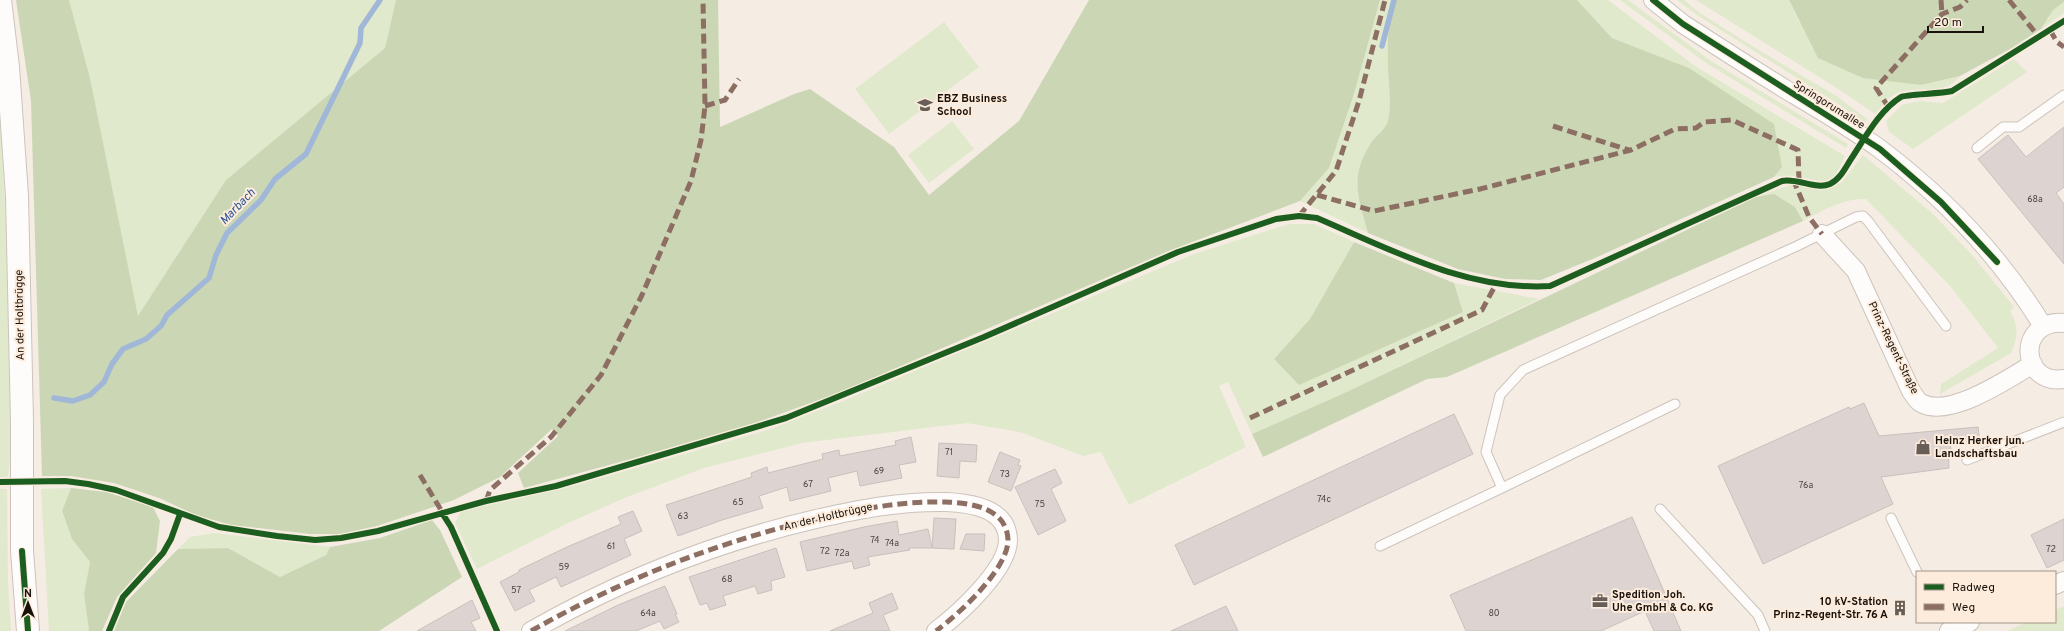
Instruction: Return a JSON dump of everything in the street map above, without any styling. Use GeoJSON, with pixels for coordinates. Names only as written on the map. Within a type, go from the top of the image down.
{"type":"FeatureCollection","features":[{"type":"Feature","properties":{"kind":"street","name":"An der Holtbrügge"},"geometry":{"type":"LineString","coordinates":[[0,0],[8,67],[17,196],[22,421],[22,544],[28,631]]}},
{"type":"Feature","properties":{"kind":"street","name":"Springorumallee"},"geometry":{"type":"LineString","coordinates":[[1653,0],[1683,24],[1875,146],[1910,174],[1960,220],[1997,262],[2030,304],[2043,326]]}},
{"type":"Feature","properties":{"kind":"street","name":"Prinz-Regent-Straße"},"geometry":{"type":"LineString","coordinates":[[1822,234],[1856,271],[1911,391],[1920,403],[1930,406],[1946,407],[1984,391],[2033,364]]}},
{"type":"Feature","properties":{"kind":"street"},"geometry":{"type":"LineString","coordinates":[[2064,323],[2050,324],[2037,330],[2031,341],[2029,351],[2033,364],[2038,372],[2047,378],[2064,379]]}},
{"type":"Feature","properties":{"kind":"street","name":"An der Holtbrügge"},"geometry":{"type":"LineString","coordinates":[[531,631],[602,594],[650,573],[748,537],[785,527],[877,506],[913,501],[958,502],[988,510],[998,517],[1005,528],[1008,540],[1006,552],[996,570],[979,592],[936,631]]}},
{"type":"Feature","properties":{"kind":"street"},"geometry":{"type":"LineString","coordinates":[[1946,630],[1967,623]]}},
{"type":"Feature","properties":{"kind":"lane"},"geometry":{"type":"LineString","coordinates":[[1977,148],[2003,127],[2019,127],[2064,95]]}},
{"type":"Feature","properties":{"kind":"lane"},"geometry":{"type":"LineString","coordinates":[[1502,488],[1486,452],[1500,395],[1523,370],[1822,234],[1856,217],[1863,216],[1868,221],[1946,326]]}},
{"type":"Feature","properties":{"kind":"lane"},"geometry":{"type":"LineString","coordinates":[[1380,546],[1675,404]]}},
{"type":"Feature","properties":{"kind":"lane"},"geometry":{"type":"LineString","coordinates":[[1967,460],[2064,422]]}},
{"type":"Feature","properties":{"kind":"lane"},"geometry":{"type":"LineString","coordinates":[[1660,509],[1758,614],[1765,631]]}},
{"type":"Feature","properties":{"kind":"lane"},"geometry":{"type":"LineString","coordinates":[[1891,518],[1917,571]]}},
{"type":"Feature","properties":{"kind":"green space"},"geometry":{"type":"Polygon","coordinates":[[[16,0],[69,0],[90,78],[138,316],[226,180],[385,48],[396,0],[718,0],[720,127],[794,94],[810,89],[894,147],[929,195],[1019,121],[1089,0],[1380,0],[1354,94],[1329,168],[1300,201],[1166,252],[838,393],[758,422],[524,488],[518,473],[558,436],[552,429],[500,477],[454,500],[377,526],[340,534],[310,534],[231,525],[196,515],[159,498],[114,483],[71,476],[42,476],[31,101],[16,0]]]}},
{"type":"Feature","properties":{"kind":"green space"},"geometry":{"type":"Polygon","coordinates":[[[69,0],[396,0],[385,48],[226,180],[138,317],[90,78],[69,0]]]}},
{"type":"Feature","properties":{"kind":"green space"},"geometry":{"type":"Polygon","coordinates":[[[1380,0],[1394,0],[1390,15],[1388,40],[1390,107],[1387,124],[1373,140],[1364,155],[1358,177],[1359,198],[1368,233],[1300,201],[1329,168],[1354,94],[1380,0]]]}},
{"type":"Feature","properties":{"kind":"green space"},"geometry":{"type":"Polygon","coordinates":[[[1394,0],[1577,0],[1612,38],[1689,68],[1774,124],[1782,167],[1774,177],[1595,258],[1541,280],[1505,279],[1458,269],[1368,233],[1359,198],[1358,177],[1364,155],[1373,140],[1385,127],[1388,121],[1390,100],[1388,40],[1390,15],[1394,0]]]}},
{"type":"Feature","properties":{"kind":"green space"},"geometry":{"type":"Polygon","coordinates":[[[1577,0],[1608,0],[1695,66],[1845,156],[1836,174],[1827,181],[1796,176],[1774,177],[1782,167],[1689,68],[1612,38],[1577,0]]]}},
{"type":"Feature","properties":{"kind":"green space"},"geometry":{"type":"Polygon","coordinates":[[[1620,0],[1628,0],[1711,61],[1848,144],[1846,148],[1706,63],[1620,0]]]}},
{"type":"Feature","properties":{"kind":"green space"},"geometry":{"type":"Polygon","coordinates":[[[1677,0],[1684,0],[1700,13],[1752,46],[1838,97],[1867,119],[1865,122],[1697,15],[1677,0]]]}},
{"type":"Feature","properties":{"kind":"green space"},"geometry":{"type":"Polygon","coordinates":[[[1696,0],[1789,0],[1799,22],[1921,85],[1960,76],[1946,87],[1900,92],[1885,102],[1875,114],[1843,92],[1696,0]]]}},
{"type":"Feature","properties":{"kind":"green space"},"geometry":{"type":"Polygon","coordinates":[[[1789,0],[2064,0],[2064,2],[2053,10],[2041,29],[2010,49],[1960,76],[1921,85],[1863,78],[1818,58],[1789,0]]]}},
{"type":"Feature","properties":{"kind":"green space"},"geometry":{"type":"Polygon","coordinates":[[[2064,2],[2064,13],[2041,29],[2053,10],[2064,2]]]}},
{"type":"Feature","properties":{"kind":"green space"},"geometry":{"type":"Polygon","coordinates":[[[944,22],[979,67],[889,134],[855,89],[944,22]]]}},
{"type":"Feature","properties":{"kind":"green space"},"geometry":{"type":"Polygon","coordinates":[[[2014,59],[2027,72],[1913,149],[1889,132],[1886,121],[1902,105],[1919,101],[1943,103],[2014,59]]]}},
{"type":"Feature","properties":{"kind":"green space"},"geometry":{"type":"Polygon","coordinates":[[[0,107],[9,288],[12,435],[8,477],[0,477],[0,107]]]}},
{"type":"Feature","properties":{"kind":"green space"},"geometry":{"type":"Polygon","coordinates":[[[952,121],[974,149],[929,183],[908,155],[952,121]]]}},
{"type":"Feature","properties":{"kind":"green space"},"geometry":{"type":"Polygon","coordinates":[[[1863,155],[1933,214],[1973,256],[2014,307],[2010,311],[2015,322],[2016,337],[2011,353],[1940,394],[1941,384],[1998,348],[1950,286],[1866,199],[1857,199],[1841,203],[1825,209],[1803,221],[1795,207],[1756,197],[1793,184],[1820,190],[1831,188],[1842,182],[1863,155]]]}},
{"type":"Feature","properties":{"kind":"green space"},"geometry":{"type":"Polygon","coordinates":[[[1774,194],[1795,207],[1803,221],[1447,377],[1427,379],[1263,457],[1252,434],[1340,395],[1756,197],[1774,194]]]}},
{"type":"Feature","properties":{"kind":"green space"},"geometry":{"type":"Polygon","coordinates":[[[1289,224],[1314,224],[1354,242],[1310,319],[1274,359],[1284,369],[1463,312],[1454,283],[1539,299],[1340,395],[1252,434],[1228,382],[1219,386],[1246,447],[1129,505],[1101,452],[1083,456],[1020,432],[967,423],[802,443],[704,468],[627,497],[566,524],[477,569],[455,523],[461,511],[566,488],[771,429],[848,399],[1194,254],[1289,224]]]}},
{"type":"Feature","properties":{"kind":"green space"},"geometry":{"type":"Polygon","coordinates":[[[1354,242],[1454,283],[1463,312],[1299,385],[1274,359],[1310,319],[1354,242]]]}},
{"type":"Feature","properties":{"kind":"green space"},"geometry":{"type":"Polygon","coordinates":[[[71,488],[62,512],[72,539],[90,562],[84,594],[89,631],[49,631],[41,489],[71,488]]]}},
{"type":"Feature","properties":{"kind":"green space"},"geometry":{"type":"Polygon","coordinates":[[[71,488],[106,492],[153,507],[160,521],[156,553],[117,597],[102,631],[89,631],[84,594],[90,562],[72,539],[62,511],[71,488]]]}},
{"type":"Feature","properties":{"kind":"green space"},"geometry":{"type":"Polygon","coordinates":[[[0,489],[7,489],[8,582],[11,631],[0,631],[0,489]]]}},
{"type":"Feature","properties":{"kind":"green space"},"geometry":{"type":"Polygon","coordinates":[[[432,520],[440,530],[462,577],[379,631],[114,631],[126,602],[178,549],[228,548],[280,577],[326,555],[330,547],[380,538],[432,520]]]}},
{"type":"Feature","properties":{"kind":"green space"},"geometry":{"type":"Polygon","coordinates":[[[214,533],[330,547],[326,555],[280,577],[228,548],[178,549],[190,537],[214,533]]]}},
{"type":"Feature","properties":{"kind":"green space"},"geometry":{"type":"Polygon","coordinates":[[[2064,606],[2064,631],[2007,631],[2025,623],[2056,623],[2056,610],[2064,606]]]}},
{"type":"Feature","properties":{"kind":"building"},"geometry":{"type":"Polygon","coordinates":[[[2064,127],[2064,187],[2056,193],[2064,204],[2064,264],[1978,159],[2008,135],[2026,157],[2064,127]]]}},
{"type":"Feature","properties":{"kind":"building"},"geometry":{"type":"Polygon","coordinates":[[[1864,403],[1879,436],[1978,427],[1980,443],[1950,445],[1951,449],[1948,449],[1949,468],[1881,477],[1893,504],[1763,564],[1718,466],[1849,407],[1850,409],[1864,403]]]}},
{"type":"Feature","properties":{"kind":"building"},"geometry":{"type":"Polygon","coordinates":[[[1454,414],[1473,454],[1194,585],[1175,545],[1454,414]]]}},
{"type":"Feature","properties":{"kind":"building"},"geometry":{"type":"Polygon","coordinates":[[[911,437],[916,462],[899,465],[902,478],[860,486],[857,471],[828,478],[831,491],[790,501],[787,487],[759,496],[763,508],[722,520],[678,536],[666,505],[752,477],[751,473],[767,467],[768,473],[823,459],[822,454],[839,450],[840,456],[896,445],[895,441],[911,437]]]}},
{"type":"Feature","properties":{"kind":"building"},"geometry":{"type":"Polygon","coordinates":[[[939,443],[977,445],[976,462],[960,461],[959,478],[937,476],[939,443]]]}},
{"type":"Feature","properties":{"kind":"building"},"geometry":{"type":"Polygon","coordinates":[[[1000,452],[1020,460],[1018,465],[1021,466],[1011,491],[988,482],[1000,452]]]}},
{"type":"Feature","properties":{"kind":"building"},"geometry":{"type":"Polygon","coordinates":[[[1055,469],[1062,483],[1051,489],[1066,521],[1038,535],[1015,487],[1055,469]]]}},
{"type":"Feature","properties":{"kind":"building"},"geometry":{"type":"Polygon","coordinates":[[[633,511],[642,531],[624,539],[631,555],[561,587],[556,577],[529,590],[535,601],[515,611],[500,582],[519,572],[519,570],[567,547],[621,524],[618,517],[633,511]]]}},
{"type":"Feature","properties":{"kind":"building"},"geometry":{"type":"Polygon","coordinates":[[[1632,517],[1681,631],[1654,631],[1645,611],[1601,631],[1466,631],[1450,595],[1632,517]]]}},
{"type":"Feature","properties":{"kind":"building"},"geometry":{"type":"Polygon","coordinates":[[[934,518],[956,519],[954,549],[932,548],[934,518]]]}},
{"type":"Feature","properties":{"kind":"building"},"geometry":{"type":"Polygon","coordinates":[[[2064,519],[2064,560],[2047,568],[2031,535],[2064,519]]]}},
{"type":"Feature","properties":{"kind":"building"},"geometry":{"type":"Polygon","coordinates":[[[897,521],[899,535],[928,529],[932,548],[909,548],[910,550],[868,557],[870,565],[854,569],[852,561],[807,571],[800,542],[897,521]]]}},
{"type":"Feature","properties":{"kind":"building"},"geometry":{"type":"Polygon","coordinates":[[[966,534],[985,534],[984,551],[960,549],[966,534]]]}},
{"type":"Feature","properties":{"kind":"building"},"geometry":{"type":"Polygon","coordinates":[[[776,548],[785,577],[771,581],[772,590],[758,594],[755,586],[723,596],[726,605],[710,610],[707,603],[700,605],[689,577],[776,548]]]}},
{"type":"Feature","properties":{"kind":"building"},"geometry":{"type":"Polygon","coordinates":[[[665,586],[679,622],[664,629],[660,621],[636,631],[565,631],[618,605],[665,586]]]}},
{"type":"Feature","properties":{"kind":"building"},"geometry":{"type":"Polygon","coordinates":[[[892,593],[898,609],[883,615],[890,631],[830,631],[873,613],[869,603],[892,593]]]}},
{"type":"Feature","properties":{"kind":"building"},"geometry":{"type":"Polygon","coordinates":[[[472,600],[480,618],[471,622],[476,631],[417,631],[472,600]]]}},
{"type":"Feature","properties":{"kind":"building"},"geometry":{"type":"Polygon","coordinates":[[[1226,606],[1238,631],[1171,631],[1226,606]]]}},
{"type":"Feature","properties":{"kind":"waterway","name":"Marbach"},"geometry":{"type":"LineString","coordinates":[[54,398],[73,401],[90,395],[104,382],[112,364],[123,349],[146,339],[161,326],[167,315],[209,278],[216,255],[227,233],[261,200],[275,179],[306,154],[360,43],[361,28],[380,0]]}},
{"type":"Feature","properties":{"kind":"waterway"},"geometry":{"type":"LineString","coordinates":[[1382,46],[1394,0]]}},
{"type":"Feature","properties":{"kind":"marked path"},"geometry":{"type":"LineString","coordinates":[[486,501],[490,490],[551,437],[601,375],[642,295],[691,181],[701,140],[705,106],[703,0]]}},
{"type":"Feature","properties":{"kind":"marked path"},"geometry":{"type":"LineString","coordinates":[[1299,216],[1336,171],[1359,101],[1385,0]]}},
{"type":"Feature","properties":{"kind":"marked path"},"geometry":{"type":"LineString","coordinates":[[1941,0],[1942,14]]}},
{"type":"Feature","properties":{"kind":"marked path"},"geometry":{"type":"LineString","coordinates":[[1889,108],[1876,88],[1942,14],[1960,7],[1967,0]]}},
{"type":"Feature","properties":{"kind":"marked path"},"geometry":{"type":"LineString","coordinates":[[2009,0],[2039,37]]}},
{"type":"Feature","properties":{"kind":"marked path"},"geometry":{"type":"LineString","coordinates":[[2050,30],[2057,42],[2064,47]]}},
{"type":"Feature","properties":{"kind":"marked path"},"geometry":{"type":"LineString","coordinates":[[705,106],[725,100],[739,79]]}},
{"type":"Feature","properties":{"kind":"marked path"},"geometry":{"type":"LineString","coordinates":[[1317,195],[1374,211],[1480,189],[1631,150],[1675,129],[1696,128],[1704,122],[1732,120],[1798,150],[1799,181]]}},
{"type":"Feature","properties":{"kind":"marked path"},"geometry":{"type":"LineString","coordinates":[[1553,126],[1629,150]]}},
{"type":"Feature","properties":{"kind":"marked path"},"geometry":{"type":"LineString","coordinates":[[1793,179],[1809,217],[1822,234]]}},
{"type":"Feature","properties":{"kind":"marked path"},"geometry":{"type":"LineString","coordinates":[[1250,418],[1482,310],[1496,284]]}},
{"type":"Feature","properties":{"kind":"marked path"},"geometry":{"type":"LineString","coordinates":[[420,475],[444,515]]}},
{"type":"Feature","properties":{"kind":"marked path"},"geometry":{"type":"LineString","coordinates":[[531,631],[599,596],[669,565],[706,551],[779,528],[849,512],[897,504],[946,502],[966,504],[986,509],[995,514],[1006,529],[1008,540],[1006,552],[1000,564],[981,590],[957,614],[936,631]]}},
{"type":"Feature","properties":{"kind":"cycle path"},"geometry":{"type":"LineString","coordinates":[[1653,0],[1683,24],[1880,149],[1941,202],[1997,262]]}},
{"type":"Feature","properties":{"kind":"cycle path"},"geometry":{"type":"LineString","coordinates":[[0,482],[65,481],[88,484],[116,490],[219,527],[277,536],[315,540],[341,538],[378,531],[486,501],[556,486],[786,418],[984,337],[1178,252],[1276,219],[1299,216],[1317,218],[1402,255],[1430,266],[1460,275],[1489,282],[1519,286],[1550,286],[1782,181],[1794,181],[1819,186],[1834,182],[1843,172],[1868,132],[1893,102],[1901,97],[1909,95],[1952,91],[2064,21]]}},
{"type":"Feature","properties":{"kind":"cycle path"},"geometry":{"type":"LineString","coordinates":[[442,513],[451,527],[497,631]]}},
{"type":"Feature","properties":{"kind":"cycle path"},"geometry":{"type":"LineString","coordinates":[[109,631],[123,597],[163,553],[171,539],[180,514]]}},
{"type":"Feature","properties":{"kind":"cycle path"},"geometry":{"type":"LineString","coordinates":[[22,551],[28,631]]}},
{"type":"Feature","properties":{"kind":"place","name":"EBZ Business School"},"geometry":{"type":"Point","coordinates":[925,105]}},
{"type":"Feature","properties":{"kind":"place","name":"Heinz Herker jun. Landschaftsbau"},"geometry":{"type":"Point","coordinates":[1923,447]}},
{"type":"Feature","properties":{"kind":"place","name":"Spedition Joh. Uhe GmbH & Co. KG"},"geometry":{"type":"Point","coordinates":[1600,601]}},
{"type":"Feature","properties":{"kind":"place","name":"10 kV-Station Prinz-Regent-Str. 76 A"},"geometry":{"type":"Point","coordinates":[1900,608]}}]}
